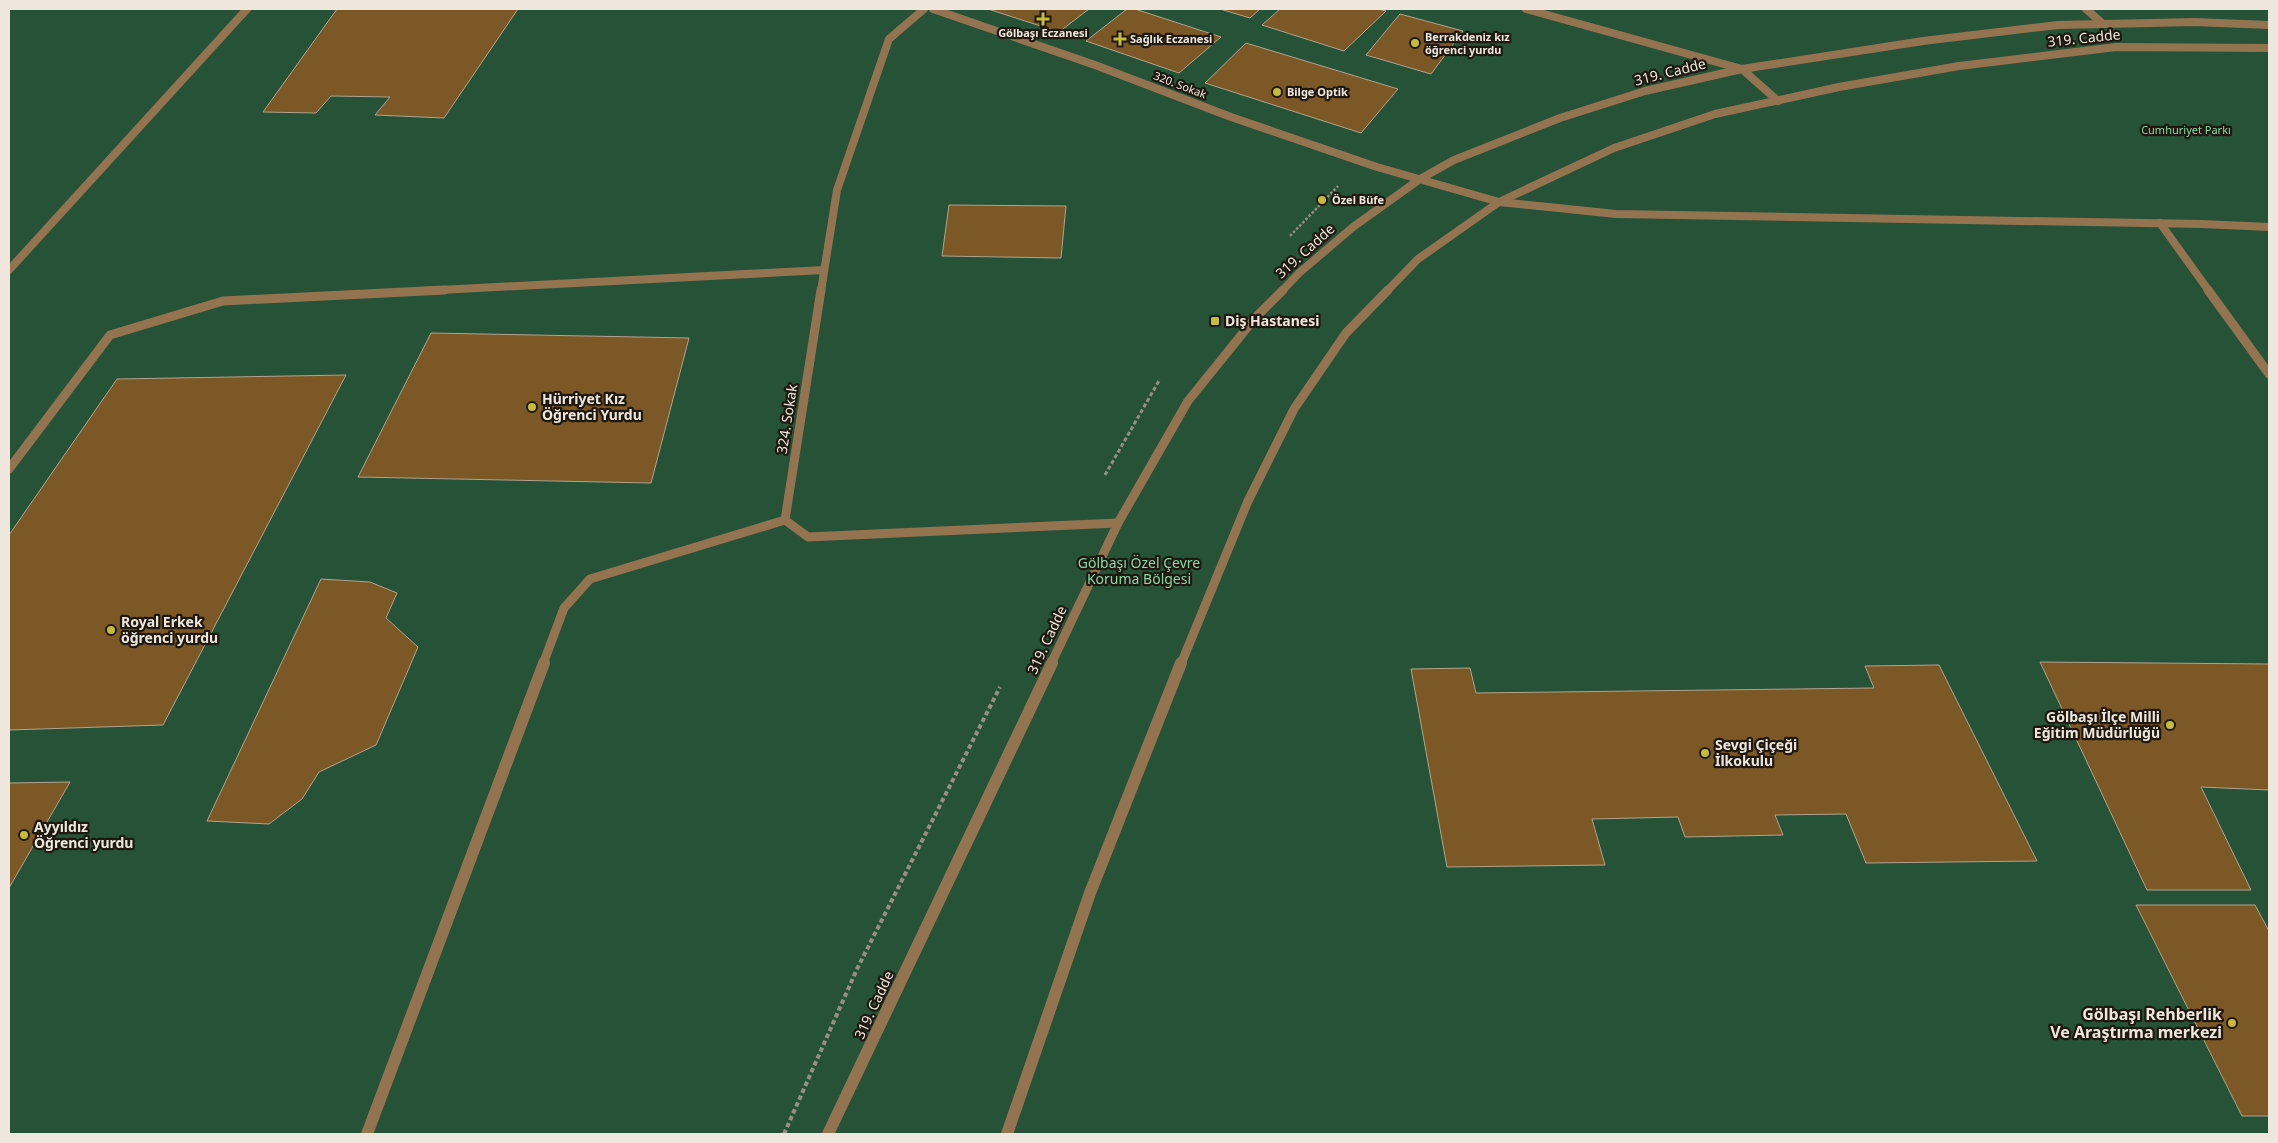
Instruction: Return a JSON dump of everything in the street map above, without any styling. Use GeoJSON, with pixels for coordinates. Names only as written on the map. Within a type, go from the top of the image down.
{"type":"FeatureCollection","features":[{"type":"Feature","properties":{"kind":"street"},"geometry":{"type":"LineString","coordinates":[[9,270],[247,9]]}},
{"type":"Feature","properties":{"kind":"street","name":"324. Sokak"},"geometry":{"type":"LineString","coordinates":[[785,520],[837,190],[889,38],[924,9]]}},
{"type":"Feature","properties":{"kind":"street","name":"320. Sokak"},"geometry":{"type":"LineString","coordinates":[[932,9],[1095,65],[1231,117],[1420,179],[1499,202],[1616,214],[2160,223],[2269,227]]}},
{"type":"Feature","properties":{"kind":"street"},"geometry":{"type":"LineString","coordinates":[[1526,9],[1742,69],[1778,101]]}},
{"type":"Feature","properties":{"kind":"street"},"geometry":{"type":"LineString","coordinates":[[2086,9],[2102,23]]}},
{"type":"Feature","properties":{"kind":"street","name":"319. Cadde"},"geometry":{"type":"LineString","coordinates":[[828,1134],[1118,523],[1188,401],[1255,318],[1299,273],[1353,227],[1420,179],[1454,160],[1560,118],[1645,91],[1742,69],[2005,30],[2102,23],[2195,22],[2269,25]]}},
{"type":"Feature","properties":{"kind":"street","name":"319. Cadde"},"geometry":{"type":"LineString","coordinates":[[1007,1134],[1090,893],[1196,626],[1248,501],[1294,409],[1346,333],[1418,259],[1499,202],[1614,148],[1715,114],[1839,87],[1959,66],[2116,47],[2269,48]]}},
{"type":"Feature","properties":{"kind":"street"},"geometry":{"type":"LineString","coordinates":[[2160,223],[2269,374]]}},
{"type":"Feature","properties":{"kind":"street"},"geometry":{"type":"LineString","coordinates":[[9,469],[110,335],[223,301],[824,270]]}},
{"type":"Feature","properties":{"kind":"street"},"geometry":{"type":"LineString","coordinates":[[366,1134],[564,608],[590,579],[785,520],[808,536],[1118,523]]}},
{"type":"Feature","properties":{"kind":"green space","name":"Gölbaşı Özel Çevre Koruma Bölgesi"},"geometry":{"type":"Polygon","coordinates":[[[9,9],[2269,9],[2269,1134],[9,1134],[9,9]]]}},
{"type":"Feature","properties":{"kind":"building"},"geometry":{"type":"Polygon","coordinates":[[[337,9],[518,9],[444,118],[375,115],[390,97],[331,96],[316,113],[263,112],[337,9]]]}},
{"type":"Feature","properties":{"kind":"building"},"geometry":{"type":"Polygon","coordinates":[[[988,9],[1089,9],[1059,32],[988,9]]]}},
{"type":"Feature","properties":{"kind":"building"},"geometry":{"type":"Polygon","coordinates":[[[1127,9],[1135,9],[1221,37],[1179,73],[1086,41],[1127,9]]]}},
{"type":"Feature","properties":{"kind":"building"},"geometry":{"type":"Polygon","coordinates":[[[1220,9],[1260,9],[1250,18],[1220,9]]]}},
{"type":"Feature","properties":{"kind":"building"},"geometry":{"type":"Polygon","coordinates":[[[1280,9],[1378,9],[1386,11],[1344,51],[1262,25],[1280,9]]]}},
{"type":"Feature","properties":{"kind":"building","name":"Berrakdeniz kız öğrenci yurdu"},"geometry":{"type":"Polygon","coordinates":[[[1400,14],[1463,31],[1431,74],[1366,55],[1400,14]]]}},
{"type":"Feature","properties":{"kind":"building"},"geometry":{"type":"Polygon","coordinates":[[[1246,43],[1398,89],[1361,133],[1205,83],[1246,43]]]}},
{"type":"Feature","properties":{"kind":"building"},"geometry":{"type":"Polygon","coordinates":[[[949,205],[1066,206],[1061,258],[942,256],[949,205]]]}},
{"type":"Feature","properties":{"kind":"building","name":"Hürriyet Kız Öğrenci Yurdu"},"geometry":{"type":"Polygon","coordinates":[[[431,333],[689,338],[651,483],[358,477],[431,333]]]}},
{"type":"Feature","properties":{"kind":"building","name":"Royal Erkek öğrenci yurdu"},"geometry":{"type":"Polygon","coordinates":[[[346,375],[163,725],[9,730],[9,535],[117,379],[346,375]]]}},
{"type":"Feature","properties":{"kind":"building"},"geometry":{"type":"Polygon","coordinates":[[[321,579],[370,582],[397,593],[386,618],[418,647],[376,745],[319,772],[302,799],[269,824],[207,821],[321,579]]]}},
{"type":"Feature","properties":{"kind":"building","name":"Gölbaşı İlçe Milli Eğitim Müdürlüğü"},"geometry":{"type":"Polygon","coordinates":[[[2040,662],[2269,664],[2269,790],[2201,787],[2251,890],[2147,890],[2040,662]]]}},
{"type":"Feature","properties":{"kind":"building","name":"Sevgi Çiçeği İlkokulu"},"geometry":{"type":"Polygon","coordinates":[[[1939,665],[2037,861],[1866,863],[1846,814],[1775,815],[1783,835],[1685,837],[1678,817],[1592,819],[1605,865],[1447,867],[1411,669],[1470,668],[1476,693],[1874,688],[1865,666],[1939,665]]]}},
{"type":"Feature","properties":{"kind":"building","name":"Ayyıldız Öğrenci yurdu"},"geometry":{"type":"Polygon","coordinates":[[[70,782],[9,888],[9,783],[70,782]]]}},
{"type":"Feature","properties":{"kind":"building","name":"Gölbaşı Rehberlik Ve Araştırma merkezi"},"geometry":{"type":"Polygon","coordinates":[[[2136,905],[2255,905],[2269,931],[2269,1116],[2242,1116],[2136,905]]]}},
{"type":"Feature","properties":{"kind":"place","name":"Gölbaşı Eczanesi"},"geometry":{"type":"Point","coordinates":[1043,19]}},
{"type":"Feature","properties":{"kind":"place","name":"Sağlık Eczanesi"},"geometry":{"type":"Point","coordinates":[1120,39]}},
{"type":"Feature","properties":{"kind":"place","name":"Berrakdeniz kız öğrenci yurdu"},"geometry":{"type":"Point","coordinates":[1415,43]}},
{"type":"Feature","properties":{"kind":"place","name":"Bilge Optik"},"geometry":{"type":"Point","coordinates":[1277,92]}},
{"type":"Feature","properties":{"kind":"place","name":"Özel Büfe"},"geometry":{"type":"Point","coordinates":[1322,200]}},
{"type":"Feature","properties":{"kind":"place","name":"Diş Hastanesi"},"geometry":{"type":"Point","coordinates":[1215,321]}},
{"type":"Feature","properties":{"kind":"place","name":"Hürriyet Kız Öğrenci Yurdu"},"geometry":{"type":"Point","coordinates":[532,407]}},
{"type":"Feature","properties":{"kind":"place","name":"Royal Erkek öğrenci yurdu"},"geometry":{"type":"Point","coordinates":[111,630]}},
{"type":"Feature","properties":{"kind":"place","name":"Gölbaşı İlçe Milli Eğitim Müdürlüğü"},"geometry":{"type":"Point","coordinates":[2170,725]}},
{"type":"Feature","properties":{"kind":"place","name":"Sevgi Çiçeği İlkokulu"},"geometry":{"type":"Point","coordinates":[1705,753]}},
{"type":"Feature","properties":{"kind":"place","name":"Ayyıldız Öğrenci yurdu"},"geometry":{"type":"Point","coordinates":[24,835]}},
{"type":"Feature","properties":{"kind":"place","name":"Gölbaşı Rehberlik Ve Araştırma merkezi"},"geometry":{"type":"Point","coordinates":[2232,1023]}},
{"type":"Feature","properties":{"kind":"park label","name":"Cumhuriyet Parkı"},"geometry":{"type":"Point","coordinates":[2186,130]}}]}
